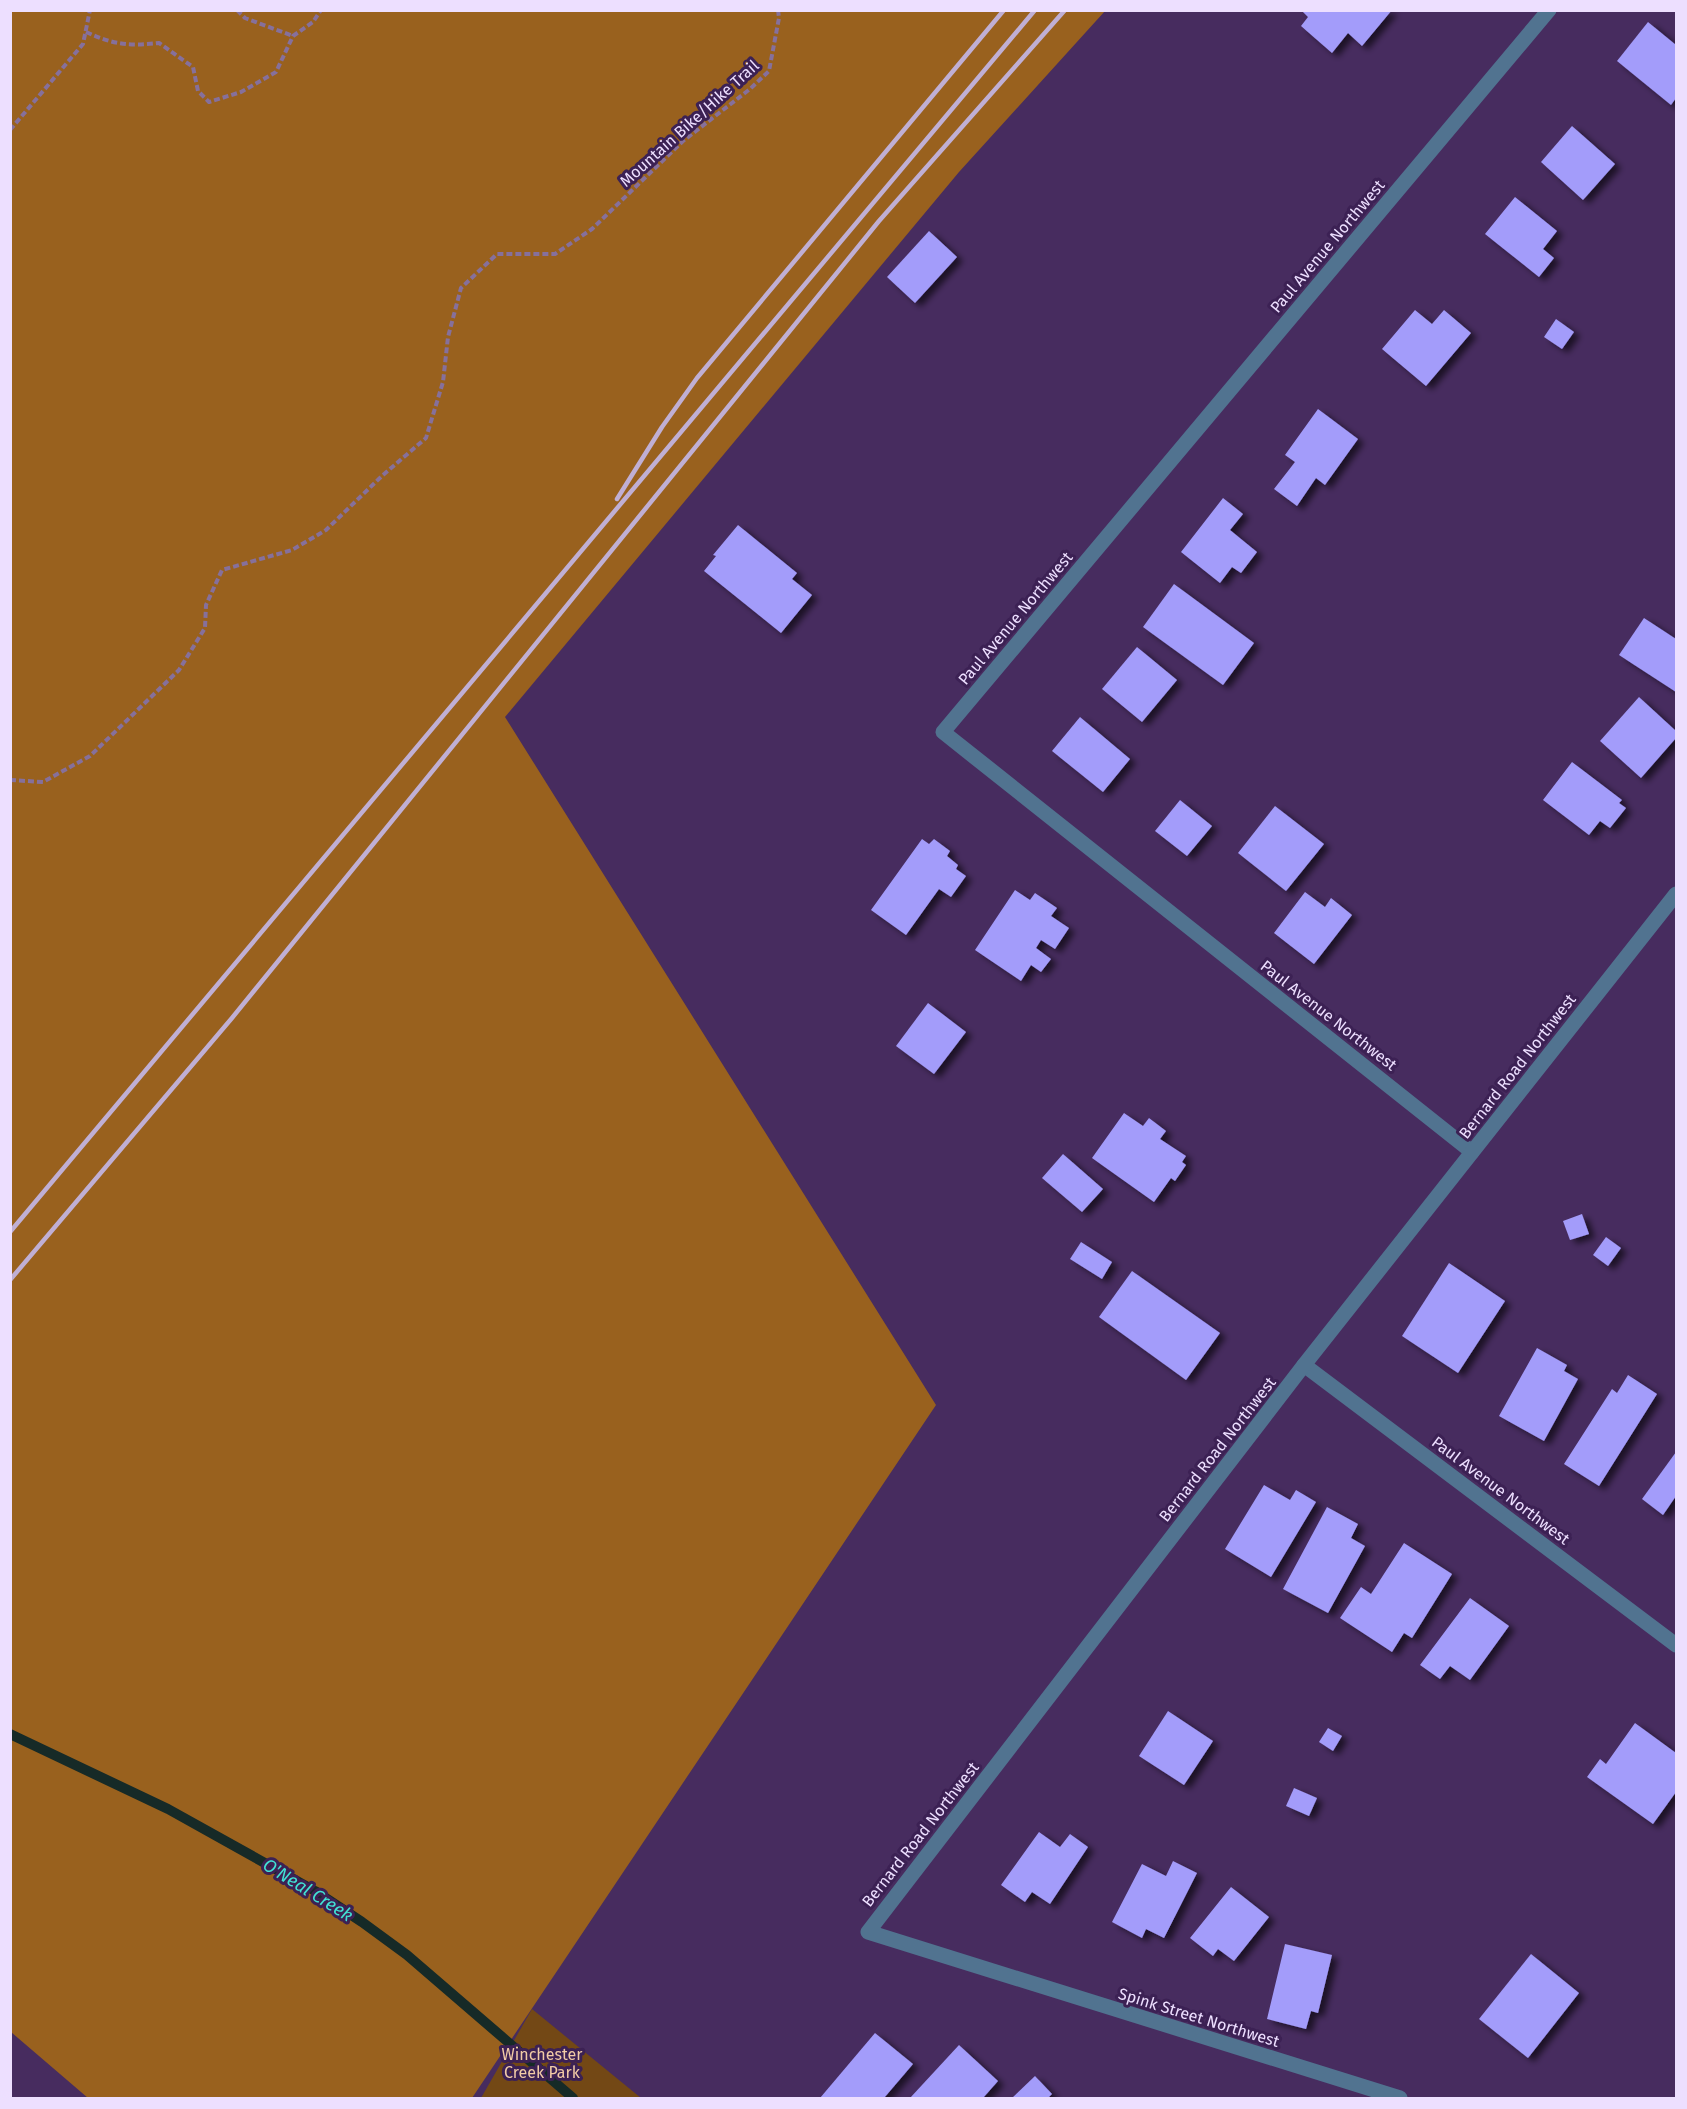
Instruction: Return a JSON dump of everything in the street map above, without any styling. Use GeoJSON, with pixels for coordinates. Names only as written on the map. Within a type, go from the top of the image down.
{"type":"FeatureCollection","features":[{"type":"Feature","properties":{"kind":"street","name":"Paul Avenue Northwest"},"geometry":{"type":"LineString","coordinates":[[1472,1152],[943,732],[1549,10]]}},
{"type":"Feature","properties":{"kind":"street","name":"Bernard Road Northwest"},"geometry":{"type":"LineString","coordinates":[[986,1969],[868,1932],[1304,1365],[1677,894]]}},
{"type":"Feature","properties":{"kind":"street","name":"Paul Avenue Northwest"},"geometry":{"type":"LineString","coordinates":[[1304,1365],[1677,1645]]}},
{"type":"Feature","properties":{"kind":"street","name":"Spink Street Northwest"},"geometry":{"type":"LineString","coordinates":[[986,1969],[1400,2098]]}},
{"type":"Feature","properties":{"kind":"path"},"geometry":{"type":"LineString","coordinates":[[10,130],[82,44],[90,10]]}},
{"type":"Feature","properties":{"kind":"path"},"geometry":{"type":"LineString","coordinates":[[237,10],[245,18],[293,36]]}},
{"type":"Feature","properties":{"kind":"path"},"geometry":{"type":"LineString","coordinates":[[86,32],[102,40],[130,46],[159,43],[193,67],[198,91],[209,102],[241,92],[276,72],[293,36],[312,22],[321,10]]}},
{"type":"Feature","properties":{"kind":"path","name":"Mountain Bike/Hike Trail"},"geometry":{"type":"LineString","coordinates":[[10,780],[43,782],[90,756],[179,670],[205,628],[206,605],[222,570],[292,550],[327,530],[383,475],[426,438],[442,382],[448,337],[461,288],[497,254],[555,254],[592,230],[683,141],[750,89],[769,71],[779,18],[778,10]]}},
{"type":"Feature","properties":{"kind":"green space","name":"Winchester Creek Park"},"geometry":{"type":"Polygon","coordinates":[[[532,2009],[641,2098],[481,2098],[532,2009]]]}},
{"type":"Feature","properties":{"kind":"shaded area"},"geometry":{"type":"Polygon","coordinates":[[[11,10],[1105,11],[959,172],[505,717],[936,1405],[472,2098],[88,2098],[11,2032],[11,10]]]}},
{"type":"Feature","properties":{"kind":"building"},"geometry":{"type":"Polygon","coordinates":[[[1301,10],[1392,10],[1362,46],[1348,33],[1332,53],[1301,26],[1308,17],[1301,10]]]}},
{"type":"Feature","properties":{"kind":"building"},"geometry":{"type":"Polygon","coordinates":[[[1648,22],[1676,45],[1676,98],[1671,105],[1617,61],[1648,22]]]}},
{"type":"Feature","properties":{"kind":"building"},"geometry":{"type":"Polygon","coordinates":[[[1572,126],[1615,164],[1583,200],[1541,162],[1572,126]]]}},
{"type":"Feature","properties":{"kind":"building"},"geometry":{"type":"Polygon","coordinates":[[[1515,197],[1557,231],[1543,249],[1554,258],[1539,277],[1485,234],[1515,197]]]}},
{"type":"Feature","properties":{"kind":"building"},"geometry":{"type":"Polygon","coordinates":[[[929,231],[957,257],[915,303],[887,277],[929,231]]]}},
{"type":"Feature","properties":{"kind":"building"},"geometry":{"type":"Polygon","coordinates":[[[1415,310],[1432,324],[1444,310],[1471,333],[1426,386],[1382,349],[1415,310]]]}},
{"type":"Feature","properties":{"kind":"building"},"geometry":{"type":"Polygon","coordinates":[[[1556,319],[1574,332],[1562,349],[1544,337],[1556,319]]]}},
{"type":"Feature","properties":{"kind":"building"},"geometry":{"type":"Polygon","coordinates":[[[1318,409],[1358,439],[1325,485],[1316,478],[1297,506],[1274,489],[1295,462],[1285,455],[1318,409]]]}},
{"type":"Feature","properties":{"kind":"building"},"geometry":{"type":"Polygon","coordinates":[[[1223,498],[1243,514],[1230,530],[1257,552],[1241,573],[1232,567],[1220,583],[1181,552],[1223,498]]]}},
{"type":"Feature","properties":{"kind":"building"},"geometry":{"type":"Polygon","coordinates":[[[738,525],[797,573],[792,579],[812,595],[781,633],[704,571],[716,556],[713,555],[738,525]]]}},
{"type":"Feature","properties":{"kind":"building"},"geometry":{"type":"Polygon","coordinates":[[[1174,584],[1254,643],[1223,685],[1143,627],[1174,584]]]}},
{"type":"Feature","properties":{"kind":"building"},"geometry":{"type":"Polygon","coordinates":[[[1644,618],[1676,639],[1676,692],[1619,655],[1644,618]]]}},
{"type":"Feature","properties":{"kind":"building"},"geometry":{"type":"Polygon","coordinates":[[[1137,647],[1177,680],[1142,722],[1102,689],[1137,647]]]}},
{"type":"Feature","properties":{"kind":"building"},"geometry":{"type":"Polygon","coordinates":[[[1639,697],[1676,731],[1676,738],[1641,778],[1600,741],[1639,697]]]}},
{"type":"Feature","properties":{"kind":"building"},"geometry":{"type":"Polygon","coordinates":[[[1080,717],[1130,759],[1103,792],[1052,751],[1080,717]]]}},
{"type":"Feature","properties":{"kind":"building"},"geometry":{"type":"Polygon","coordinates":[[[1572,762],[1622,800],[1619,803],[1626,808],[1610,828],[1600,821],[1589,835],[1543,800],[1572,762]]]}},
{"type":"Feature","properties":{"kind":"building"},"geometry":{"type":"Polygon","coordinates":[[[1180,800],[1212,826],[1187,856],[1155,831],[1180,800]]]}},
{"type":"Feature","properties":{"kind":"building"},"geometry":{"type":"Polygon","coordinates":[[[1275,806],[1324,844],[1286,891],[1238,853],[1275,806]]]}},
{"type":"Feature","properties":{"kind":"building"},"geometry":{"type":"Polygon","coordinates":[[[922,839],[929,844],[934,839],[950,851],[947,856],[958,865],[956,869],[966,876],[951,897],[939,889],[906,935],[871,910],[922,839]]]}},
{"type":"Feature","properties":{"kind":"building"},"geometry":{"type":"Polygon","coordinates":[[[1015,890],[1030,900],[1035,893],[1057,908],[1051,916],[1069,928],[1055,949],[1041,940],[1036,948],[1051,959],[1041,972],[1031,965],[1021,981],[975,950],[1015,890]]]}},
{"type":"Feature","properties":{"kind":"building"},"geometry":{"type":"Polygon","coordinates":[[[1305,892],[1325,907],[1331,898],[1352,915],[1314,964],[1274,933],[1305,892]]]}},
{"type":"Feature","properties":{"kind":"building"},"geometry":{"type":"Polygon","coordinates":[[[928,1003],[966,1032],[934,1074],[896,1046],[928,1003]]]}},
{"type":"Feature","properties":{"kind":"building"},"geometry":{"type":"Polygon","coordinates":[[[1124,1113],[1143,1126],[1149,1118],[1166,1131],[1160,1139],[1186,1156],[1182,1162],[1186,1165],[1175,1181],[1171,1178],[1154,1202],[1092,1158],[1124,1113]]]}},
{"type":"Feature","properties":{"kind":"building"},"geometry":{"type":"Polygon","coordinates":[[[1063,1154],[1103,1189],[1082,1212],[1042,1178],[1063,1154]]]}},
{"type":"Feature","properties":{"kind":"building"},"geometry":{"type":"Polygon","coordinates":[[[1582,1214],[1589,1234],[1570,1240],[1563,1221],[1582,1214]]]}},
{"type":"Feature","properties":{"kind":"building"},"geometry":{"type":"Polygon","coordinates":[[[1606,1237],[1621,1248],[1608,1266],[1593,1255],[1606,1237]]]}},
{"type":"Feature","properties":{"kind":"building"},"geometry":{"type":"Polygon","coordinates":[[[1081,1242],[1112,1262],[1102,1279],[1070,1259],[1081,1242]]]}},
{"type":"Feature","properties":{"kind":"building"},"geometry":{"type":"Polygon","coordinates":[[[1449,1263],[1505,1301],[1458,1373],[1402,1336],[1449,1263]]]}},
{"type":"Feature","properties":{"kind":"building"},"geometry":{"type":"Polygon","coordinates":[[[1132,1271],[1220,1333],[1186,1380],[1099,1317],[1132,1271]]]}},
{"type":"Feature","properties":{"kind":"building"},"geometry":{"type":"Polygon","coordinates":[[[1537,1348],[1567,1365],[1564,1371],[1578,1379],[1544,1441],[1499,1416],[1537,1348]]]}},
{"type":"Feature","properties":{"kind":"building"},"geometry":{"type":"Polygon","coordinates":[[[1628,1375],[1657,1394],[1599,1486],[1564,1464],[1612,1389],[1617,1393],[1628,1375]]]}},
{"type":"Feature","properties":{"kind":"building"},"geometry":{"type":"Polygon","coordinates":[[[1676,1452],[1676,1496],[1663,1515],[1642,1499],[1676,1452]]]}},
{"type":"Feature","properties":{"kind":"building"},"geometry":{"type":"Polygon","coordinates":[[[1264,1485],[1290,1500],[1296,1490],[1316,1502],[1271,1577],[1225,1549],[1264,1485]]]}},
{"type":"Feature","properties":{"kind":"building"},"geometry":{"type":"Polygon","coordinates":[[[1327,1507],[1358,1524],[1351,1538],[1365,1546],[1328,1613],[1283,1589],[1327,1507]]]}},
{"type":"Feature","properties":{"kind":"building"},"geometry":{"type":"Polygon","coordinates":[[[1404,1543],[1452,1574],[1412,1638],[1404,1633],[1392,1652],[1340,1618],[1361,1587],[1371,1594],[1404,1543]]]}},
{"type":"Feature","properties":{"kind":"building"},"geometry":{"type":"Polygon","coordinates":[[[1470,1598],[1509,1626],[1470,1680],[1450,1666],[1440,1679],[1420,1665],[1470,1598]]]}},
{"type":"Feature","properties":{"kind":"building"},"geometry":{"type":"Polygon","coordinates":[[[1168,1711],[1213,1741],[1184,1785],[1139,1756],[1168,1711]]]}},
{"type":"Feature","properties":{"kind":"building"},"geometry":{"type":"Polygon","coordinates":[[[1635,1723],[1676,1753],[1676,1792],[1653,1824],[1587,1777],[1600,1759],[1606,1764],[1635,1723]]]}},
{"type":"Feature","properties":{"kind":"building"},"geometry":{"type":"Polygon","coordinates":[[[1328,1728],[1342,1736],[1333,1751],[1319,1742],[1328,1728]]]}},
{"type":"Feature","properties":{"kind":"building"},"geometry":{"type":"Polygon","coordinates":[[[1294,1788],[1317,1798],[1309,1816],[1286,1806],[1294,1788]]]}},
{"type":"Feature","properties":{"kind":"building"},"geometry":{"type":"Polygon","coordinates":[[[1039,1832],[1060,1847],[1070,1834],[1088,1847],[1050,1904],[1032,1892],[1025,1902],[1001,1885],[1039,1832]]]}},
{"type":"Feature","properties":{"kind":"building"},"geometry":{"type":"Polygon","coordinates":[[[1173,1861],[1197,1873],[1164,1938],[1146,1929],[1142,1938],[1112,1922],[1142,1864],[1166,1876],[1173,1861]]]}},
{"type":"Feature","properties":{"kind":"building"},"geometry":{"type":"Polygon","coordinates":[[[1231,1887],[1269,1917],[1234,1961],[1218,1949],[1213,1956],[1190,1938],[1231,1887]]]}},
{"type":"Feature","properties":{"kind":"building"},"geometry":{"type":"Polygon","coordinates":[[[1285,1944],[1332,1955],[1318,2013],[1311,2011],[1306,2029],[1267,2019],[1285,1944]]]}},
{"type":"Feature","properties":{"kind":"building"},"geometry":{"type":"Polygon","coordinates":[[[1531,1954],[1579,1993],[1528,2058],[1479,2019],[1531,1954]]]}},
{"type":"Feature","properties":{"kind":"building"},"geometry":{"type":"Polygon","coordinates":[[[875,2033],[913,2064],[884,2098],[820,2098],[875,2033]]]}},
{"type":"Feature","properties":{"kind":"building"},"geometry":{"type":"Polygon","coordinates":[[[959,2045],[998,2081],[983,2098],[910,2098],[959,2045]]]}},
{"type":"Feature","properties":{"kind":"building"},"geometry":{"type":"Polygon","coordinates":[[[1035,2076],[1052,2094],[1048,2098],[1012,2098],[1035,2076]]]}},
{"type":"Feature","properties":{"kind":"waterway","name":"O'Neal Creek"},"geometry":{"type":"LineString","coordinates":[[10,1734],[168,1809],[315,1891],[407,1955],[573,2098]]}},
{"type":"Feature","properties":{"kind":"railway"},"geometry":{"type":"LineString","coordinates":[[617,499],[662,427],[697,378],[1004,10]]}},
{"type":"Feature","properties":{"kind":"railway"},"geometry":{"type":"LineString","coordinates":[[10,1232],[1035,10]]}},
{"type":"Feature","properties":{"kind":"railway"},"geometry":{"type":"LineString","coordinates":[[10,1280],[232,1018],[879,221],[1065,10]]}}]}
